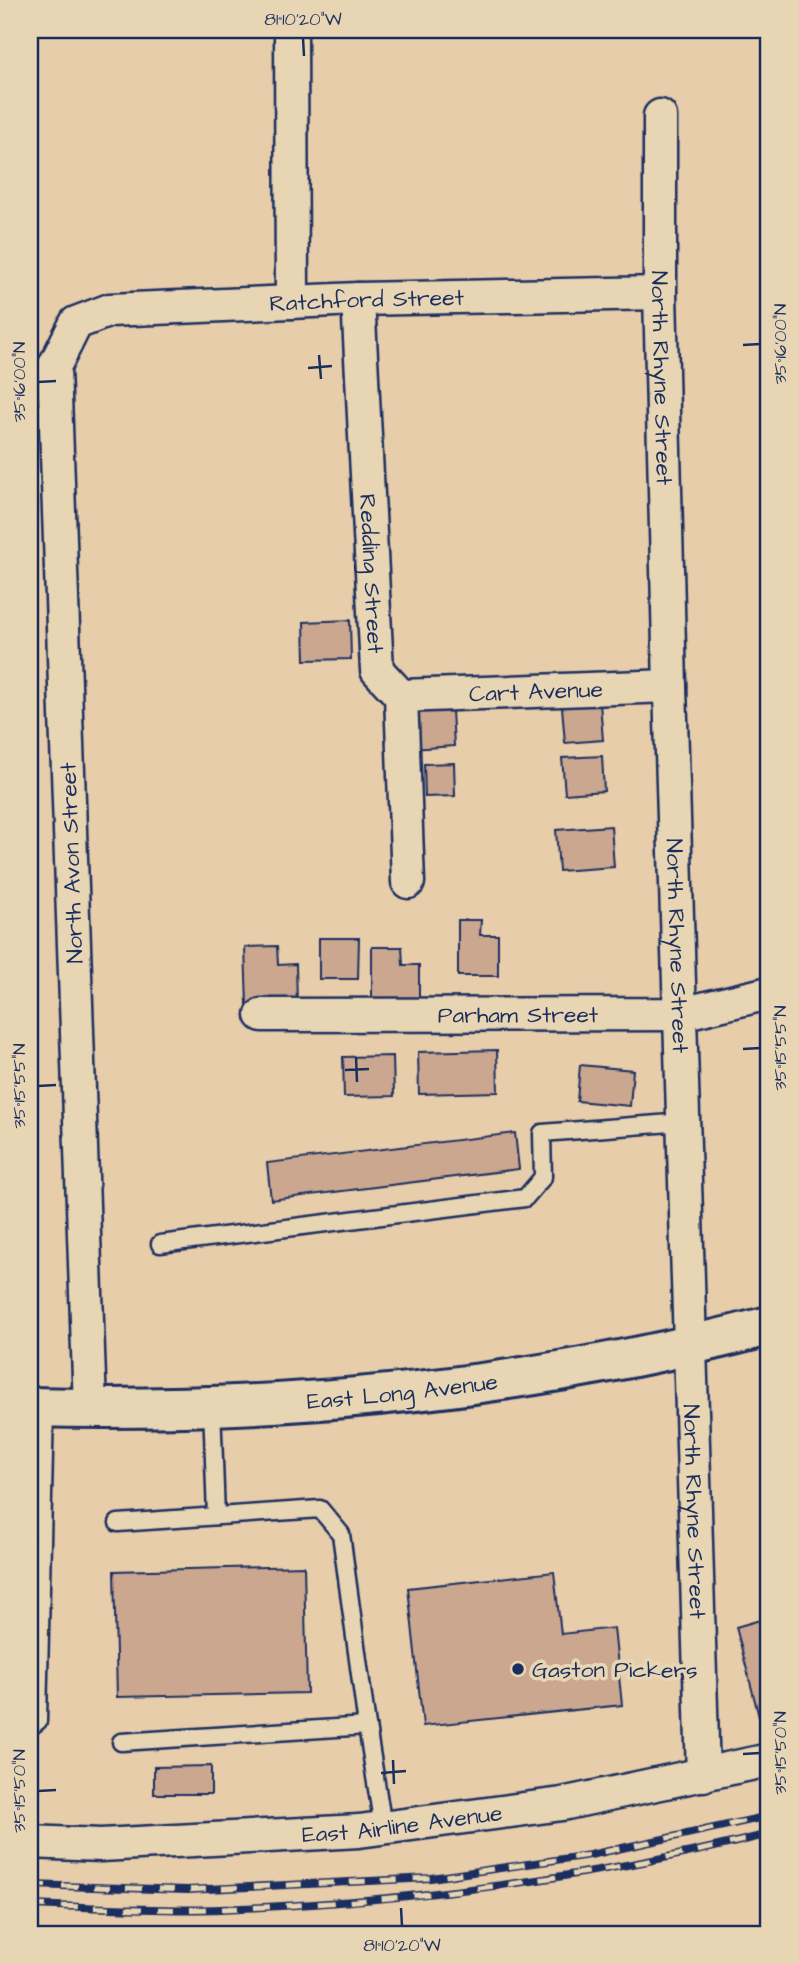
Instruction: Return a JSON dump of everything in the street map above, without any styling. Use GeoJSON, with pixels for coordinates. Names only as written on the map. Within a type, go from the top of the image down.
{"type":"FeatureCollection","features":[{"type":"Feature","properties":{"kind":"main road","name":"East Long Avenue"},"geometry":{"type":"LineString","coordinates":[[37,1407],[212,1406],[351,1397],[449,1387],[540,1375],[690,1347],[769,1326]]}},
{"type":"Feature","properties":{"kind":"street"},"geometry":{"type":"LineString","coordinates":[[291,30],[292,302]]}},
{"type":"Feature","properties":{"kind":"street","name":"North Rhyne Street"},"geometry":{"type":"LineString","coordinates":[[660,116],[660,293],[670,686],[703,1775]]}},
{"type":"Feature","properties":{"kind":"street","name":"Ratchford Street"},"geometry":{"type":"LineString","coordinates":[[76,323],[110,310],[358,299],[660,293]]}},
{"type":"Feature","properties":{"kind":"street","name":"Redding Street"},"geometry":{"type":"LineString","coordinates":[[358,299],[377,670],[401,696]]}},
{"type":"Feature","properties":{"kind":"street","name":"North Avon Street"},"geometry":{"type":"LineString","coordinates":[[76,323],[54,367],[90,1408]]}},
{"type":"Feature","properties":{"kind":"street","name":"Cart Avenue"},"geometry":{"type":"LineString","coordinates":[[401,696],[670,686]]}},
{"type":"Feature","properties":{"kind":"street"},"geometry":{"type":"LineString","coordinates":[[401,696],[408,882]]}},
{"type":"Feature","properties":{"kind":"street","name":"Parham Street"},"geometry":{"type":"LineString","coordinates":[[262,1015],[681,1014],[769,993]]}},
{"type":"Feature","properties":{"kind":"street","name":"East Airline Avenue"},"geometry":{"type":"LineString","coordinates":[[30,1842],[101,1845],[383,1827],[562,1804],[769,1760]]}},
{"type":"Feature","properties":{"kind":"lane"},"geometry":{"type":"LineString","coordinates":[[160,1244],[525,1198],[543,1177],[542,1133],[684,1122]]}},
{"type":"Feature","properties":{"kind":"lane"},"geometry":{"type":"LineString","coordinates":[[212,1406],[216,1516]]}},
{"type":"Feature","properties":{"kind":"lane"},"geometry":{"type":"LineString","coordinates":[[30,1727],[38,1721],[37,1407]]}},
{"type":"Feature","properties":{"kind":"lane"},"geometry":{"type":"LineString","coordinates":[[118,1523],[320,1508],[341,1534],[383,1827]]}},
{"type":"Feature","properties":{"kind":"lane"},"geometry":{"type":"LineString","coordinates":[[121,1742],[367,1726]]}},
{"type":"Feature","properties":{"kind":"building"},"geometry":{"type":"Polygon","coordinates":[[[350,620],[351,659],[305,660],[304,622],[350,620]]]}},
{"type":"Feature","properties":{"kind":"building"},"geometry":{"type":"Polygon","coordinates":[[[600,703],[603,740],[565,743],[562,707],[600,703]]]}},
{"type":"Feature","properties":{"kind":"building"},"geometry":{"type":"Polygon","coordinates":[[[452,710],[454,746],[412,749],[409,713],[452,710]]]}},
{"type":"Feature","properties":{"kind":"building"},"geometry":{"type":"Polygon","coordinates":[[[602,756],[604,791],[565,794],[562,758],[602,756]]]}},
{"type":"Feature","properties":{"kind":"building"},"geometry":{"type":"Polygon","coordinates":[[[454,763],[455,796],[425,797],[424,764],[454,763]]]}},
{"type":"Feature","properties":{"kind":"building"},"geometry":{"type":"Polygon","coordinates":[[[611,826],[614,867],[559,871],[556,830],[611,826]]]}},
{"type":"Feature","properties":{"kind":"building"},"geometry":{"type":"Polygon","coordinates":[[[458,920],[481,920],[480,935],[498,935],[498,976],[458,976],[458,920]]]}},
{"type":"Feature","properties":{"kind":"building"},"geometry":{"type":"Polygon","coordinates":[[[319,938],[359,938],[358,979],[319,979],[319,938]]]}},
{"type":"Feature","properties":{"kind":"building"},"geometry":{"type":"Polygon","coordinates":[[[277,946],[278,965],[296,964],[297,1003],[247,1005],[245,947],[277,946]]]}},
{"type":"Feature","properties":{"kind":"building"},"geometry":{"type":"Polygon","coordinates":[[[372,947],[402,947],[403,965],[419,965],[419,998],[372,998],[372,947]]]}},
{"type":"Feature","properties":{"kind":"building"},"geometry":{"type":"Polygon","coordinates":[[[497,1050],[498,1092],[419,1094],[418,1052],[497,1050]]]}},
{"type":"Feature","properties":{"kind":"building"},"geometry":{"type":"Polygon","coordinates":[[[393,1056],[394,1096],[344,1097],[343,1057],[393,1056]]]}},
{"type":"Feature","properties":{"kind":"building"},"geometry":{"type":"Polygon","coordinates":[[[580,1065],[633,1070],[630,1106],[577,1101],[580,1065]]]}},
{"type":"Feature","properties":{"kind":"building"},"geometry":{"type":"Polygon","coordinates":[[[515,1133],[519,1169],[271,1200],[267,1163],[515,1133]]]}},
{"type":"Feature","properties":{"kind":"building"},"geometry":{"type":"Polygon","coordinates":[[[304,1566],[307,1693],[117,1697],[114,1571],[304,1566]]]}},
{"type":"Feature","properties":{"kind":"building","name":"Gaston Pickers"},"geometry":{"type":"Polygon","coordinates":[[[554,1572],[561,1634],[614,1628],[622,1705],[423,1726],[408,1588],[554,1572]]]}},
{"type":"Feature","properties":{"kind":"building"},"geometry":{"type":"Polygon","coordinates":[[[760,1620],[769,1655],[769,1714],[759,1717],[736,1627],[760,1620]]]}},
{"type":"Feature","properties":{"kind":"building"},"geometry":{"type":"Polygon","coordinates":[[[211,1766],[211,1794],[154,1794],[154,1767],[211,1766]]]}},
{"type":"Feature","properties":{"kind":"railway"},"geometry":{"type":"LineString","coordinates":[[30,1885],[187,1890],[431,1878],[590,1855],[769,1816]]}},
{"type":"Feature","properties":{"kind":"railway"},"geometry":{"type":"LineString","coordinates":[[30,1905],[220,1909],[359,1901],[565,1876],[634,1864],[769,1834]]}},
{"type":"Feature","properties":{"kind":"place","name":"Gaston Pickers"},"geometry":{"type":"Point","coordinates":[518,1669]}}]}
